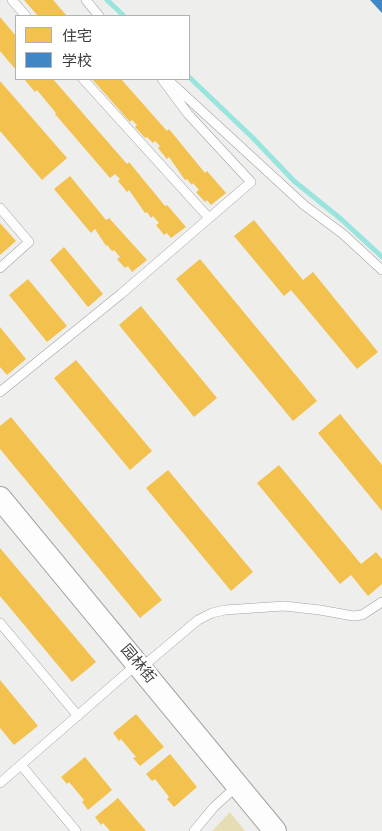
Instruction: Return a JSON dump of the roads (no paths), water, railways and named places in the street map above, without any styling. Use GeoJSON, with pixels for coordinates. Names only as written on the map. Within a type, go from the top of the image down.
{"type":"FeatureCollection","features":[{"type":"Feature","properties":{"kind":"street","name":"园林街"},"geometry":{"type":"LineString","coordinates":[[0,498],[275,831]]}},
{"type":"Feature","properties":{"kind":"lane"},"geometry":{"type":"LineString","coordinates":[[12,0],[25,15]]}},
{"type":"Feature","properties":{"kind":"lane"},"geometry":{"type":"LineString","coordinates":[[86,0],[98,15]]}},
{"type":"Feature","properties":{"kind":"lane"},"geometry":{"type":"LineString","coordinates":[[84,80],[209,218]]}},
{"type":"Feature","properties":{"kind":"lane"},"geometry":{"type":"LineString","coordinates":[[0,392],[128,288],[251,182],[188,114],[163,80]]}},
{"type":"Feature","properties":{"kind":"lane"},"geometry":{"type":"LineString","coordinates":[[168,80],[304,204],[342,234],[382,270]]}},
{"type":"Feature","properties":{"kind":"lane"},"geometry":{"type":"LineString","coordinates":[[0,208],[30,242],[0,268]]}},
{"type":"Feature","properties":{"kind":"lane"},"geometry":{"type":"LineString","coordinates":[[0,783],[139,666],[198,620],[212,613],[225,610],[284,606],[353,616],[362,615],[382,602]]}},
{"type":"Feature","properties":{"kind":"lane"},"geometry":{"type":"LineString","coordinates":[[0,623],[78,716]]}},
{"type":"Feature","properties":{"kind":"lane"},"geometry":{"type":"LineString","coordinates":[[21,765],[76,831]]}},
{"type":"Feature","properties":{"kind":"lane"},"geometry":{"type":"LineString","coordinates":[[194,831],[214,807],[237,785]]}},
{"type":"Feature","properties":{"kind":"waterway"},"geometry":{"type":"LineString","coordinates":[[107,0],[123,15]]}},
{"type":"Feature","properties":{"kind":"waterway"},"geometry":{"type":"LineString","coordinates":[[190,78],[253,138],[294,181],[341,219],[382,257]]}}]}
